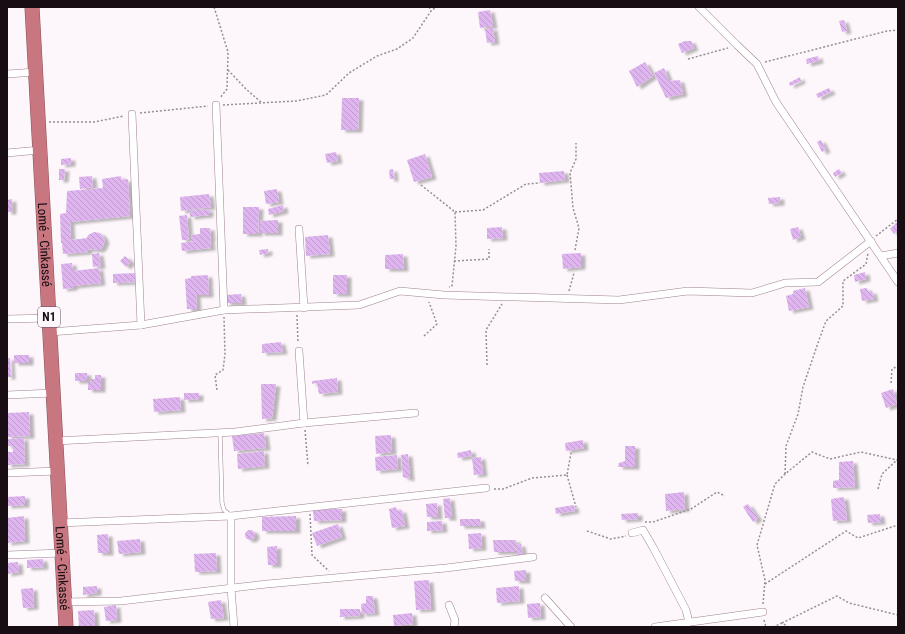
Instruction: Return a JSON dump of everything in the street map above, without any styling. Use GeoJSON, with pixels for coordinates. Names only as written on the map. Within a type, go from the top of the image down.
{"type":"FeatureCollection","features":[{"type":"Feature","properties":{"kind":"highway","name":"Lomé - Cinkassé"},"geometry":{"type":"LineString","coordinates":[[32,7],[66,627]]}},
{"type":"Feature","properties":{"kind":"street"},"geometry":{"type":"LineString","coordinates":[[699,7],[757,64],[776,102],[898,282]]}},
{"type":"Feature","properties":{"kind":"street"},"geometry":{"type":"LineString","coordinates":[[7,74],[36,72]]}},
{"type":"Feature","properties":{"kind":"street"},"geometry":{"type":"LineString","coordinates":[[216,105],[224,310]]}},
{"type":"Feature","properties":{"kind":"street"},"geometry":{"type":"LineString","coordinates":[[132,114],[141,325]]}},
{"type":"Feature","properties":{"kind":"street"},"geometry":{"type":"LineString","coordinates":[[7,152],[40,150]]}},
{"type":"Feature","properties":{"kind":"street"},"geometry":{"type":"LineString","coordinates":[[299,228],[304,308]]}},
{"type":"Feature","properties":{"kind":"street"},"geometry":{"type":"LineString","coordinates":[[50,332],[141,325],[224,310],[359,305],[400,291],[444,296],[619,300],[688,291],[752,293],[786,284],[818,282],[871,241]]}},
{"type":"Feature","properties":{"kind":"street"},"geometry":{"type":"LineString","coordinates":[[881,256],[898,253]]}},
{"type":"Feature","properties":{"kind":"street"},"geometry":{"type":"LineString","coordinates":[[7,319],[49,318]]}},
{"type":"Feature","properties":{"kind":"street"},"geometry":{"type":"LineString","coordinates":[[299,351],[304,423]]}},
{"type":"Feature","properties":{"kind":"street"},"geometry":{"type":"LineString","coordinates":[[7,396],[53,393]]}},
{"type":"Feature","properties":{"kind":"street"},"geometry":{"type":"LineString","coordinates":[[56,441],[235,432],[304,423],[415,413]]}},
{"type":"Feature","properties":{"kind":"street"},"geometry":{"type":"LineString","coordinates":[[7,473],[57,470]]}},
{"type":"Feature","properties":{"kind":"street"},"geometry":{"type":"LineString","coordinates":[[60,523],[231,516],[486,488]]}},
{"type":"Feature","properties":{"kind":"street"},"geometry":{"type":"LineString","coordinates":[[231,516],[231,588],[234,627]]}},
{"type":"Feature","properties":{"kind":"street"},"geometry":{"type":"LineString","coordinates":[[632,533],[643,530],[686,610],[689,622]]}},
{"type":"Feature","properties":{"kind":"street"},"geometry":{"type":"LineString","coordinates":[[7,555],[62,553]]}},
{"type":"Feature","properties":{"kind":"street"},"geometry":{"type":"LineString","coordinates":[[64,602],[121,601],[267,584],[446,568],[533,557]]}},
{"type":"Feature","properties":{"kind":"street"},"geometry":{"type":"LineString","coordinates":[[545,598],[572,627]]}},
{"type":"Feature","properties":{"kind":"street"},"geometry":{"type":"LineString","coordinates":[[449,605],[455,620],[454,627]]}},
{"type":"Feature","properties":{"kind":"street"},"geometry":{"type":"LineString","coordinates":[[655,627],[763,612]]}},
{"type":"Feature","properties":{"kind":"lane"},"geometry":{"type":"LineString","coordinates":[[220,432],[222,503],[224,510],[231,516]]}},
{"type":"Feature","properties":{"kind":"path"},"geometry":{"type":"LineString","coordinates":[[214,7],[228,52],[227,89],[216,105]]}},
{"type":"Feature","properties":{"kind":"path"},"geometry":{"type":"LineString","coordinates":[[429,7],[431,11]]}},
{"type":"Feature","properties":{"kind":"path"},"geometry":{"type":"LineString","coordinates":[[39,123],[94,122],[132,114],[216,105],[296,101],[326,95],[349,73],[377,56],[397,49],[413,38],[431,11],[436,7]]}},
{"type":"Feature","properties":{"kind":"path"},"geometry":{"type":"LineString","coordinates":[[757,64],[887,31],[898,30]]}},
{"type":"Feature","properties":{"kind":"path"},"geometry":{"type":"LineString","coordinates":[[688,59],[737,45]]}},
{"type":"Feature","properties":{"kind":"path"},"geometry":{"type":"LineString","coordinates":[[228,70],[262,103]]}},
{"type":"Feature","properties":{"kind":"path"},"geometry":{"type":"LineString","coordinates":[[576,143],[576,159],[570,173],[573,208],[579,228],[576,250]]}},
{"type":"Feature","properties":{"kind":"path"},"geometry":{"type":"LineString","coordinates":[[421,185],[455,212],[483,210],[526,184],[540,183]]}},
{"type":"Feature","properties":{"kind":"path"},"geometry":{"type":"LineString","coordinates":[[424,336],[437,324],[428,300],[433,294],[452,286],[456,246],[455,212]]}},
{"type":"Feature","properties":{"kind":"path"},"geometry":{"type":"LineString","coordinates":[[785,474],[786,446],[798,414],[803,387],[826,321],[843,306],[843,281],[866,264],[871,241],[898,219]]}},
{"type":"Feature","properties":{"kind":"path"},"geometry":{"type":"LineString","coordinates":[[454,261],[489,260],[488,249]]}},
{"type":"Feature","properties":{"kind":"path"},"geometry":{"type":"LineString","coordinates":[[567,299],[574,273]]}},
{"type":"Feature","properties":{"kind":"path"},"geometry":{"type":"LineString","coordinates":[[487,365],[486,330],[506,297]]}},
{"type":"Feature","properties":{"kind":"path"},"geometry":{"type":"LineString","coordinates":[[297,308],[299,351]]}},
{"type":"Feature","properties":{"kind":"path"},"geometry":{"type":"LineString","coordinates":[[218,390],[215,375],[223,370],[225,354],[224,310]]}},
{"type":"Feature","properties":{"kind":"path"},"geometry":{"type":"LineString","coordinates":[[891,383],[892,369],[898,366]]}},
{"type":"Feature","properties":{"kind":"path"},"geometry":{"type":"LineString","coordinates":[[304,423],[308,466]]}},
{"type":"Feature","properties":{"kind":"path"},"geometry":{"type":"LineString","coordinates":[[763,612],[765,580],[757,545],[775,484],[812,452],[830,459],[862,452],[897,459]]}},
{"type":"Feature","properties":{"kind":"path"},"geometry":{"type":"LineString","coordinates":[[571,453],[567,475],[576,507]]}},
{"type":"Feature","properties":{"kind":"path"},"geometry":{"type":"LineString","coordinates":[[878,489],[882,474],[897,459]]}},
{"type":"Feature","properties":{"kind":"path"},"geometry":{"type":"LineString","coordinates":[[486,488],[503,489],[532,478],[567,475]]}},
{"type":"Feature","properties":{"kind":"path"},"geometry":{"type":"LineString","coordinates":[[587,531],[611,539],[631,535],[641,522],[653,522],[691,509],[717,492],[725,496]]}},
{"type":"Feature","properties":{"kind":"path"},"geometry":{"type":"LineString","coordinates":[[310,507],[312,555],[336,578]]}},
{"type":"Feature","properties":{"kind":"path"},"geometry":{"type":"LineString","coordinates":[[765,584],[846,532],[858,538],[898,525]]}},
{"type":"Feature","properties":{"kind":"path"},"geometry":{"type":"LineString","coordinates":[[773,627],[837,596],[849,602],[898,615]]}},
{"type":"Feature","properties":{"kind":"path"},"geometry":{"type":"LineString","coordinates":[[782,623],[789,627]]}},
{"type":"Feature","properties":{"kind":"building"},"geometry":{"type":"Polygon","coordinates":[[[490,10],[493,26],[480,28],[478,12],[490,10]]]}},
{"type":"Feature","properties":{"kind":"building"},"geometry":{"type":"Polygon","coordinates":[[[844,20],[847,31],[842,32],[839,21],[844,20]]]}},
{"type":"Feature","properties":{"kind":"building"},"geometry":{"type":"Polygon","coordinates":[[[493,28],[495,42],[487,43],[485,29],[493,28]]]}},
{"type":"Feature","properties":{"kind":"building"},"geometry":{"type":"Polygon","coordinates":[[[685,41],[691,41],[694,48],[682,53],[678,44],[685,41]]]}},
{"type":"Feature","properties":{"kind":"building"},"geometry":{"type":"Polygon","coordinates":[[[818,56],[819,61],[807,64],[806,59],[818,56]]]}},
{"type":"Feature","properties":{"kind":"building"},"geometry":{"type":"Polygon","coordinates":[[[645,62],[653,76],[637,87],[629,71],[645,62]]]}},
{"type":"Feature","properties":{"kind":"building"},"geometry":{"type":"Polygon","coordinates":[[[664,68],[669,81],[680,80],[683,94],[666,98],[654,73],[664,68]]]}},
{"type":"Feature","properties":{"kind":"building"},"geometry":{"type":"Polygon","coordinates":[[[800,77],[801,81],[790,86],[789,83],[800,77]]]}},
{"type":"Feature","properties":{"kind":"building"},"geometry":{"type":"Polygon","coordinates":[[[829,88],[831,92],[818,98],[816,94],[829,88]]]}},
{"type":"Feature","properties":{"kind":"building"},"geometry":{"type":"Polygon","coordinates":[[[342,98],[359,98],[358,130],[341,130],[342,98]]]}},
{"type":"Feature","properties":{"kind":"building"},"geometry":{"type":"Polygon","coordinates":[[[821,140],[826,150],[822,152],[817,142],[821,140]]]}},
{"type":"Feature","properties":{"kind":"building"},"geometry":{"type":"Polygon","coordinates":[[[336,152],[338,161],[327,163],[325,154],[336,152]]]}},
{"type":"Feature","properties":{"kind":"building"},"geometry":{"type":"Polygon","coordinates":[[[425,154],[432,177],[414,182],[407,160],[425,154]]]}},
{"type":"Feature","properties":{"kind":"building"},"geometry":{"type":"Polygon","coordinates":[[[71,158],[71,164],[61,165],[61,159],[71,158]]]}},
{"type":"Feature","properties":{"kind":"building"},"geometry":{"type":"Polygon","coordinates":[[[59,169],[65,169],[64,180],[59,180],[59,169]]]}},
{"type":"Feature","properties":{"kind":"building"},"geometry":{"type":"Polygon","coordinates":[[[393,169],[394,179],[390,179],[389,170],[393,169]]]}},
{"type":"Feature","properties":{"kind":"building"},"geometry":{"type":"Polygon","coordinates":[[[839,169],[842,173],[835,177],[833,173],[839,169]]]}},
{"type":"Feature","properties":{"kind":"building"},"geometry":{"type":"Polygon","coordinates":[[[564,171],[565,180],[540,183],[539,173],[564,171]]]}},
{"type":"Feature","properties":{"kind":"building"},"geometry":{"type":"Polygon","coordinates":[[[92,176],[93,187],[80,189],[79,177],[92,176]]]}},
{"type":"Feature","properties":{"kind":"building"},"geometry":{"type":"Polygon","coordinates":[[[121,176],[121,180],[128,179],[130,216],[70,222],[71,240],[87,238],[88,235],[94,232],[100,233],[105,241],[102,248],[99,250],[88,249],[88,252],[63,254],[60,214],[66,213],[67,191],[103,188],[102,179],[121,176]]]}},
{"type":"Feature","properties":{"kind":"building"},"geometry":{"type":"Polygon","coordinates":[[[277,189],[279,202],[266,204],[264,191],[277,189]]]}},
{"type":"Feature","properties":{"kind":"building"},"geometry":{"type":"Polygon","coordinates":[[[209,194],[211,207],[181,211],[180,197],[209,194]]]}},
{"type":"Feature","properties":{"kind":"building"},"geometry":{"type":"Polygon","coordinates":[[[780,197],[780,203],[769,204],[768,198],[780,197]]]}},
{"type":"Feature","properties":{"kind":"building"},"geometry":{"type":"Polygon","coordinates":[[[12,199],[12,212],[7,212],[7,200],[12,199]]]}},
{"type":"Feature","properties":{"kind":"building"},"geometry":{"type":"Polygon","coordinates":[[[283,205],[284,211],[269,215],[268,209],[283,205]]]}},
{"type":"Feature","properties":{"kind":"building"},"geometry":{"type":"Polygon","coordinates":[[[243,207],[259,207],[258,234],[243,234],[243,207]]]}},
{"type":"Feature","properties":{"kind":"building"},"geometry":{"type":"Polygon","coordinates":[[[209,209],[209,215],[190,217],[190,211],[209,209]]]}},
{"type":"Feature","properties":{"kind":"building"},"geometry":{"type":"Polygon","coordinates":[[[187,215],[189,240],[182,240],[179,216],[187,215]]]}},
{"type":"Feature","properties":{"kind":"building"},"geometry":{"type":"Polygon","coordinates":[[[278,220],[278,233],[260,233],[260,221],[278,220]]]}},
{"type":"Feature","properties":{"kind":"building"},"geometry":{"type":"Polygon","coordinates":[[[898,221],[898,230],[894,234],[890,229],[898,221]]]}},
{"type":"Feature","properties":{"kind":"building"},"geometry":{"type":"Polygon","coordinates":[[[502,227],[503,238],[487,239],[487,228],[502,227]]]}},
{"type":"Feature","properties":{"kind":"building"},"geometry":{"type":"Polygon","coordinates":[[[798,227],[801,237],[793,240],[790,229],[798,227]]]}},
{"type":"Feature","properties":{"kind":"building"},"geometry":{"type":"Polygon","coordinates":[[[200,228],[210,228],[211,248],[182,251],[181,243],[197,241],[191,241],[191,235],[200,234],[200,228]]]}},
{"type":"Feature","properties":{"kind":"building"},"geometry":{"type":"Polygon","coordinates":[[[328,235],[330,254],[306,256],[305,237],[328,235]]]}},
{"type":"Feature","properties":{"kind":"building"},"geometry":{"type":"Polygon","coordinates":[[[268,249],[268,253],[260,255],[259,250],[268,249]]]}},
{"type":"Feature","properties":{"kind":"building"},"geometry":{"type":"Polygon","coordinates":[[[99,253],[101,266],[93,267],[92,254],[99,253]]]}},
{"type":"Feature","properties":{"kind":"building"},"geometry":{"type":"Polygon","coordinates":[[[581,253],[581,267],[563,269],[562,254],[581,253]]]}},
{"type":"Feature","properties":{"kind":"building"},"geometry":{"type":"Polygon","coordinates":[[[403,254],[404,269],[385,269],[385,255],[403,254]]]}},
{"type":"Feature","properties":{"kind":"building"},"geometry":{"type":"Polygon","coordinates":[[[125,256],[131,262],[126,267],[120,261],[125,256]]]}},
{"type":"Feature","properties":{"kind":"building"},"geometry":{"type":"Polygon","coordinates":[[[72,263],[73,271],[99,268],[101,283],[73,286],[73,288],[63,289],[61,264],[72,263]]]}},
{"type":"Feature","properties":{"kind":"building"},"geometry":{"type":"Polygon","coordinates":[[[865,272],[866,279],[855,282],[854,275],[865,272]]]}},
{"type":"Feature","properties":{"kind":"building"},"geometry":{"type":"Polygon","coordinates":[[[136,273],[137,282],[113,283],[113,274],[136,273]]]}},
{"type":"Feature","properties":{"kind":"building"},"geometry":{"type":"Polygon","coordinates":[[[208,275],[209,295],[196,295],[197,309],[187,309],[185,279],[191,278],[191,276],[208,275]]]}},
{"type":"Feature","properties":{"kind":"building"},"geometry":{"type":"Polygon","coordinates":[[[333,275],[347,275],[347,294],[333,294],[333,275]]]}},
{"type":"Feature","properties":{"kind":"building"},"geometry":{"type":"Polygon","coordinates":[[[805,288],[809,307],[789,311],[786,296],[793,294],[793,291],[805,288]]]}},
{"type":"Feature","properties":{"kind":"building"},"geometry":{"type":"Polygon","coordinates":[[[867,288],[868,292],[872,291],[874,299],[862,301],[860,289],[867,288]]]}},
{"type":"Feature","properties":{"kind":"building"},"geometry":{"type":"Polygon","coordinates":[[[241,294],[242,303],[226,303],[226,295],[241,294]]]}},
{"type":"Feature","properties":{"kind":"building"},"geometry":{"type":"Polygon","coordinates":[[[281,342],[283,352],[262,353],[262,344],[281,342]]]}},
{"type":"Feature","properties":{"kind":"building"},"geometry":{"type":"Polygon","coordinates":[[[14,355],[29,355],[29,363],[14,363],[14,355]]]}},
{"type":"Feature","properties":{"kind":"building"},"geometry":{"type":"Polygon","coordinates":[[[7,358],[10,358],[11,377],[7,377],[7,358]]]}},
{"type":"Feature","properties":{"kind":"building"},"geometry":{"type":"Polygon","coordinates":[[[75,373],[87,373],[87,381],[75,381],[75,373]]]}},
{"type":"Feature","properties":{"kind":"building"},"geometry":{"type":"Polygon","coordinates":[[[95,375],[101,375],[101,390],[88,390],[88,382],[91,382],[91,379],[95,379],[95,375]]]}},
{"type":"Feature","properties":{"kind":"building"},"geometry":{"type":"Polygon","coordinates":[[[337,378],[338,392],[319,394],[317,383],[312,384],[312,381],[337,378]]]}},
{"type":"Feature","properties":{"kind":"building"},"geometry":{"type":"Polygon","coordinates":[[[261,384],[276,384],[272,418],[262,419],[261,384]]]}},
{"type":"Feature","properties":{"kind":"building"},"geometry":{"type":"Polygon","coordinates":[[[893,389],[897,404],[886,408],[881,393],[893,389]]]}},
{"type":"Feature","properties":{"kind":"building"},"geometry":{"type":"Polygon","coordinates":[[[184,393],[199,393],[199,399],[184,400],[184,393]]]}},
{"type":"Feature","properties":{"kind":"building"},"geometry":{"type":"Polygon","coordinates":[[[180,397],[181,410],[154,412],[153,399],[180,397]]]}},
{"type":"Feature","properties":{"kind":"building"},"geometry":{"type":"Polygon","coordinates":[[[29,412],[30,436],[7,437],[7,413],[29,412]]]}},
{"type":"Feature","properties":{"kind":"building"},"geometry":{"type":"Polygon","coordinates":[[[264,433],[266,448],[234,451],[232,436],[264,433]]]}},
{"type":"Feature","properties":{"kind":"building"},"geometry":{"type":"Polygon","coordinates":[[[391,435],[392,452],[376,454],[375,436],[391,435]]]}},
{"type":"Feature","properties":{"kind":"building"},"geometry":{"type":"Polygon","coordinates":[[[24,438],[25,464],[7,465],[7,452],[13,452],[13,446],[7,446],[7,439],[24,438]]]}},
{"type":"Feature","properties":{"kind":"building"},"geometry":{"type":"Polygon","coordinates":[[[583,440],[584,448],[566,451],[565,443],[583,440]]]}},
{"type":"Feature","properties":{"kind":"building"},"geometry":{"type":"Polygon","coordinates":[[[625,446],[635,446],[635,467],[618,467],[619,463],[625,461],[625,446]]]}},
{"type":"Feature","properties":{"kind":"building"},"geometry":{"type":"Polygon","coordinates":[[[471,450],[472,456],[458,458],[457,453],[471,450]]]}},
{"type":"Feature","properties":{"kind":"building"},"geometry":{"type":"Polygon","coordinates":[[[264,451],[265,466],[238,469],[237,454],[264,451]]]}},
{"type":"Feature","properties":{"kind":"building"},"geometry":{"type":"Polygon","coordinates":[[[408,454],[410,479],[403,477],[401,455],[408,454]]]}},
{"type":"Feature","properties":{"kind":"building"},"geometry":{"type":"Polygon","coordinates":[[[397,455],[398,469],[376,471],[375,457],[397,455]]]}},
{"type":"Feature","properties":{"kind":"building"},"geometry":{"type":"Polygon","coordinates":[[[481,457],[483,474],[474,475],[472,458],[481,457]]]}},
{"type":"Feature","properties":{"kind":"building"},"geometry":{"type":"Polygon","coordinates":[[[853,461],[855,487],[833,488],[833,481],[839,480],[839,462],[853,461]]]}},
{"type":"Feature","properties":{"kind":"building"},"geometry":{"type":"Polygon","coordinates":[[[684,492],[685,509],[666,511],[665,494],[684,492]]]}},
{"type":"Feature","properties":{"kind":"building"},"geometry":{"type":"Polygon","coordinates":[[[25,496],[25,505],[7,506],[7,497],[25,496]]]}},
{"type":"Feature","properties":{"kind":"building"},"geometry":{"type":"Polygon","coordinates":[[[844,497],[847,520],[833,521],[831,499],[844,497]]]}},
{"type":"Feature","properties":{"kind":"building"},"geometry":{"type":"Polygon","coordinates":[[[450,498],[452,518],[445,518],[443,499],[450,498]]]}},
{"type":"Feature","properties":{"kind":"building"},"geometry":{"type":"Polygon","coordinates":[[[437,503],[438,517],[427,517],[426,504],[437,503]]]}},
{"type":"Feature","properties":{"kind":"building"},"geometry":{"type":"Polygon","coordinates":[[[748,504],[758,518],[753,522],[743,507],[748,504]]]}},
{"type":"Feature","properties":{"kind":"building"},"geometry":{"type":"Polygon","coordinates":[[[574,505],[575,511],[556,514],[555,508],[574,505]]]}},
{"type":"Feature","properties":{"kind":"building"},"geometry":{"type":"Polygon","coordinates":[[[396,507],[397,511],[402,510],[405,526],[392,528],[389,509],[396,507]]]}},
{"type":"Feature","properties":{"kind":"building"},"geometry":{"type":"Polygon","coordinates":[[[342,509],[342,520],[314,521],[313,510],[342,509]]]}},
{"type":"Feature","properties":{"kind":"building"},"geometry":{"type":"Polygon","coordinates":[[[638,513],[638,519],[622,520],[621,514],[638,513]]]}},
{"type":"Feature","properties":{"kind":"building"},"geometry":{"type":"Polygon","coordinates":[[[880,514],[881,522],[868,523],[867,515],[880,514]]]}},
{"type":"Feature","properties":{"kind":"building"},"geometry":{"type":"Polygon","coordinates":[[[24,516],[25,541],[7,543],[7,518],[24,516]]]}},
{"type":"Feature","properties":{"kind":"building"},"geometry":{"type":"Polygon","coordinates":[[[296,516],[296,531],[262,531],[262,517],[296,516]]]}},
{"type":"Feature","properties":{"kind":"building"},"geometry":{"type":"Polygon","coordinates":[[[460,519],[480,519],[481,526],[460,526],[460,519]]]}},
{"type":"Feature","properties":{"kind":"building"},"geometry":{"type":"Polygon","coordinates":[[[442,521],[443,530],[427,531],[427,522],[442,521]]]}},
{"type":"Feature","properties":{"kind":"building"},"geometry":{"type":"Polygon","coordinates":[[[338,524],[342,537],[317,546],[312,533],[338,524]]]}},
{"type":"Feature","properties":{"kind":"building"},"geometry":{"type":"Polygon","coordinates":[[[248,530],[252,530],[254,531],[254,539],[248,540],[245,537],[245,533],[248,530]]]}},
{"type":"Feature","properties":{"kind":"building"},"geometry":{"type":"Polygon","coordinates":[[[481,533],[482,548],[469,549],[468,534],[481,533]]]}},
{"type":"Feature","properties":{"kind":"building"},"geometry":{"type":"Polygon","coordinates":[[[108,534],[109,553],[98,553],[97,535],[108,534]]]}},
{"type":"Feature","properties":{"kind":"building"},"geometry":{"type":"Polygon","coordinates":[[[140,539],[141,552],[119,554],[117,541],[140,539]]]}},
{"type":"Feature","properties":{"kind":"building"},"geometry":{"type":"Polygon","coordinates":[[[493,540],[516,540],[516,552],[494,552],[493,540]]]}},
{"type":"Feature","properties":{"kind":"building"},"geometry":{"type":"Polygon","coordinates":[[[521,544],[523,555],[518,556],[516,545],[521,544]]]}},
{"type":"Feature","properties":{"kind":"building"},"geometry":{"type":"Polygon","coordinates":[[[277,546],[277,565],[268,565],[267,547],[277,546]]]}},
{"type":"Feature","properties":{"kind":"building"},"geometry":{"type":"Polygon","coordinates":[[[216,553],[217,571],[195,572],[194,554],[216,553]]]}},
{"type":"Feature","properties":{"kind":"building"},"geometry":{"type":"Polygon","coordinates":[[[43,559],[44,567],[27,568],[27,560],[43,559]]]}},
{"type":"Feature","properties":{"kind":"building"},"geometry":{"type":"Polygon","coordinates":[[[18,562],[19,572],[7,574],[7,563],[18,562]]]}},
{"type":"Feature","properties":{"kind":"building"},"geometry":{"type":"Polygon","coordinates":[[[526,570],[526,581],[515,581],[514,571],[526,570]]]}},
{"type":"Feature","properties":{"kind":"building"},"geometry":{"type":"Polygon","coordinates":[[[429,580],[431,609],[416,610],[414,581],[429,580]]]}},
{"type":"Feature","properties":{"kind":"building"},"geometry":{"type":"Polygon","coordinates":[[[97,586],[97,593],[83,595],[83,587],[97,586]]]}},
{"type":"Feature","properties":{"kind":"building"},"geometry":{"type":"Polygon","coordinates":[[[519,586],[520,601],[497,603],[496,588],[519,586]]]}},
{"type":"Feature","properties":{"kind":"building"},"geometry":{"type":"Polygon","coordinates":[[[33,588],[34,607],[23,608],[21,589],[33,588]]]}},
{"type":"Feature","properties":{"kind":"building"},"geometry":{"type":"Polygon","coordinates":[[[366,596],[373,596],[375,613],[362,614],[361,604],[366,603],[366,596]]]}},
{"type":"Feature","properties":{"kind":"building"},"geometry":{"type":"Polygon","coordinates":[[[221,600],[224,618],[211,619],[208,602],[221,600]]]}},
{"type":"Feature","properties":{"kind":"building"},"geometry":{"type":"Polygon","coordinates":[[[540,603],[541,617],[528,618],[527,604],[540,603]]]}},
{"type":"Feature","properties":{"kind":"building"},"geometry":{"type":"Polygon","coordinates":[[[116,605],[117,620],[106,621],[104,607],[116,605]]]}},
{"type":"Feature","properties":{"kind":"building"},"geometry":{"type":"Polygon","coordinates":[[[340,609],[360,609],[360,616],[340,617],[340,609]]]}},
{"type":"Feature","properties":{"kind":"building"},"geometry":{"type":"Polygon","coordinates":[[[94,610],[95,627],[79,627],[78,611],[94,610]]]}},
{"type":"Feature","properties":{"kind":"building"},"geometry":{"type":"Polygon","coordinates":[[[412,613],[413,624],[394,626],[393,615],[412,613]]]}}]}
